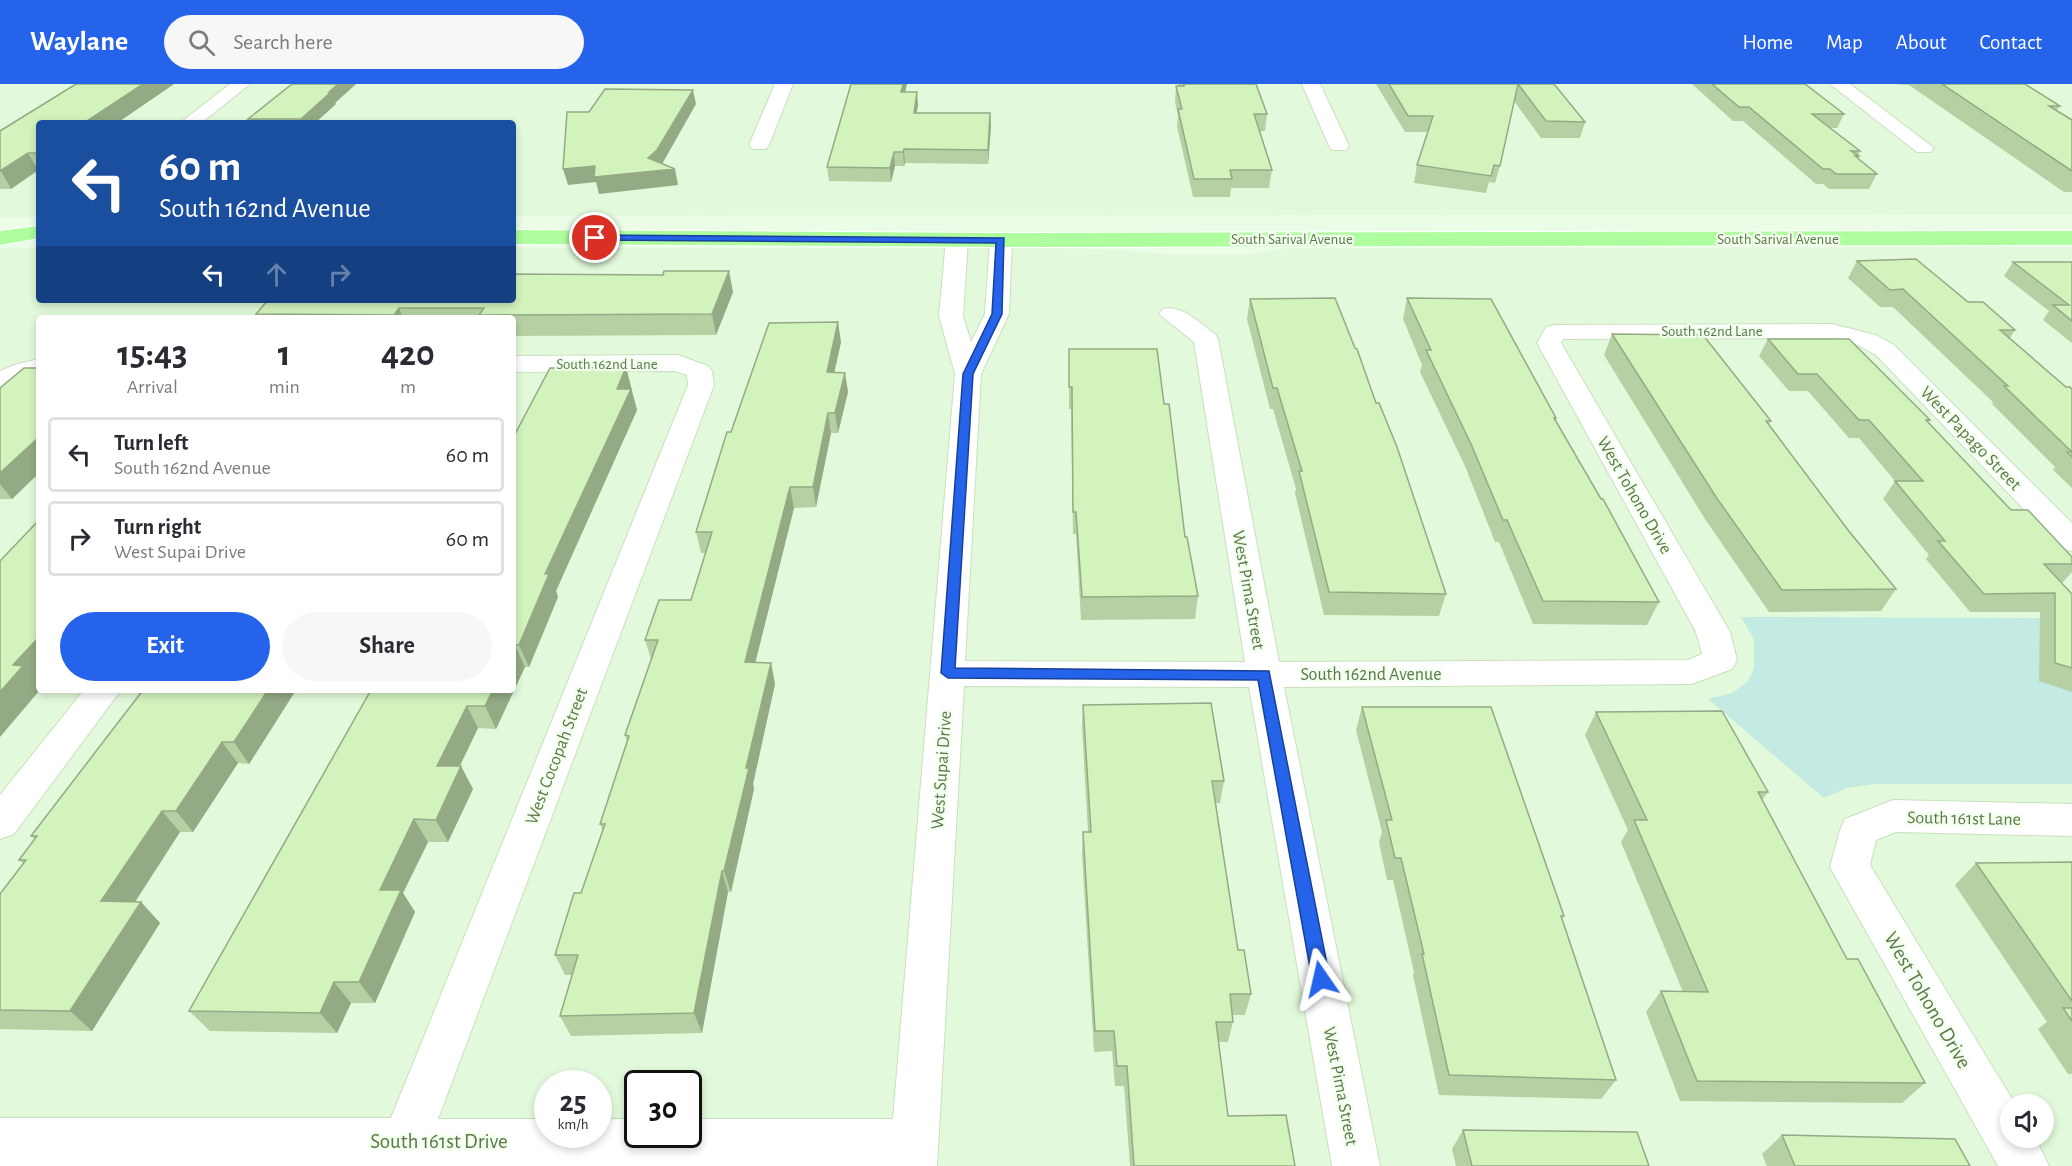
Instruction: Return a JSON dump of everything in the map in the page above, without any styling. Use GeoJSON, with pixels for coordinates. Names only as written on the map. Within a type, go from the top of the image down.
{"type":"FeatureCollection","features":[{"type":"Feature","properties":{"kind":"main road"},"geometry":{"type":"LineString","coordinates":[[0,226],[36,231]]}},
{"type":"Feature","properties":{"kind":"main road"},"geometry":{"type":"LineString","coordinates":[[0,238],[36,232]]}},
{"type":"Feature","properties":{"kind":"main road","name":"South Sarival Avenue"},"geometry":{"type":"LineString","coordinates":[[516,237],[957,240],[2072,238]]}},
{"type":"Feature","properties":{"kind":"street"},"geometry":{"type":"LineString","coordinates":[[193,120],[241,84]]}},
{"type":"Feature","properties":{"kind":"street"},"geometry":{"type":"LineString","coordinates":[[759,145],[784,84]]}},
{"type":"Feature","properties":{"kind":"street"},"geometry":{"type":"LineString","coordinates":[[1311,84],[1339,146]]}},
{"type":"Feature","properties":{"kind":"street"},"geometry":{"type":"LineString","coordinates":[[1839,84],[1924,147]]}},
{"type":"Feature","properties":{"kind":"street","name":"West Supai Drive"},"geometry":{"type":"LineString","coordinates":[[914,1154],[968,374],[951,316],[957,240]]}},
{"type":"Feature","properties":{"kind":"street","name":"West Supai Drive"},"geometry":{"type":"LineString","coordinates":[[968,374],[997,314],[1001,240]]}},
{"type":"Feature","properties":{"kind":"street","name":"West Pima Street"},"geometry":{"type":"LineString","coordinates":[[1171,314],[1206,339],[1264,675],[1356,1166]]}},
{"type":"Feature","properties":{"kind":"street","name":"South 162nd Lane"},"geometry":{"type":"LineString","coordinates":[[1555,332],[1832,331],[1867,340]]}},
{"type":"Feature","properties":{"kind":"street","name":"West Tohono Drive"},"geometry":{"type":"LineString","coordinates":[[1555,332],[1549,343],[1713,632],[1720,660]]}},
{"type":"Feature","properties":{"kind":"street","name":"West Papago Street"},"geometry":{"type":"LineString","coordinates":[[1867,340],[1885,350],[2072,541]]}},
{"type":"Feature","properties":{"kind":"street","name":"South 162nd Lane"},"geometry":{"type":"LineString","coordinates":[[516,364],[678,363],[699,371]]}},
{"type":"Feature","properties":{"kind":"street","name":"West Cocopah Street"},"geometry":{"type":"LineString","coordinates":[[406,1141],[701,385],[699,371]]}},
{"type":"Feature","properties":{"kind":"street","name":"South 162nd Avenue"},"geometry":{"type":"LineString","coordinates":[[948,673],[1264,675],[1692,672],[1720,660]]}},
{"type":"Feature","properties":{"kind":"street"},"geometry":{"type":"LineString","coordinates":[[0,823],[102,693]]}},
{"type":"Feature","properties":{"kind":"street","name":"South 161st Lane"},"geometry":{"type":"LineString","coordinates":[[1859,830],[1893,816],[2072,820]]}},
{"type":"Feature","properties":{"kind":"street","name":"West Tohono Drive"},"geometry":{"type":"LineString","coordinates":[[1859,830],[1850,867],[2025,1166]]}},
{"type":"Feature","properties":{"kind":"street","name":"South 161st Drive"},"geometry":{"type":"LineString","coordinates":[[0,1142],[406,1141],[914,1154]]}},
{"type":"Feature","properties":{"kind":"shaded area"},"geometry":{"type":"Polygon","coordinates":[[[0,84],[2072,84],[2072,215],[516,216],[516,120],[36,120],[36,217],[0,217],[0,84]]]}},
{"type":"Feature","properties":{"kind":"shaded area"},"geometry":{"type":"Polygon","coordinates":[[[2072,247],[2072,1166],[0,1166],[0,248],[36,248],[36,303],[516,303],[516,248],[1054,248],[1110,249],[1174,255],[1246,255],[1289,248],[2072,247]]]}},
{"type":"Feature","properties":{"kind":"shaded area"},"geometry":{"type":"Polygon","coordinates":[[[1741,617],[2072,618],[2072,784],[1875,784],[1847,788],[1824,798],[1708,699],[1732,693],[1747,682],[1754,669],[1754,639],[1741,617]]]}},
{"type":"Feature","properties":{"kind":"building"},"geometry":{"type":"Polygon","coordinates":[[[76,84],[143,84],[89,120],[36,120],[36,153],[28,153],[0,171],[0,131],[76,84]]]}},
{"type":"Feature","properties":{"kind":"building"},"geometry":{"type":"Polygon","coordinates":[[[292,84],[338,84],[301,119],[248,119],[292,84]]]}},
{"type":"Feature","properties":{"kind":"building"},"geometry":{"type":"Polygon","coordinates":[[[851,84],[903,84],[901,92],[917,92],[914,113],[990,113],[988,150],[904,149],[903,152],[894,152],[890,168],[827,167],[851,84]]]}},
{"type":"Feature","properties":{"kind":"building"},"geometry":{"type":"Polygon","coordinates":[[[1184,84],[1256,84],[1267,114],[1254,114],[1272,170],[1230,170],[1232,179],[1194,179],[1178,109],[1182,109],[1176,86],[1184,86],[1184,84]]]}},
{"type":"Feature","properties":{"kind":"building"},"geometry":{"type":"Polygon","coordinates":[[[1389,84],[1518,84],[1500,166],[1494,165],[1491,176],[1417,165],[1433,116],[1408,116],[1389,84]]]}},
{"type":"Feature","properties":{"kind":"building"},"geometry":{"type":"Polygon","coordinates":[[[1518,84],[1554,84],[1585,122],[1546,121],[1518,84]]]}},
{"type":"Feature","properties":{"kind":"building"},"geometry":{"type":"Polygon","coordinates":[[[1712,84],[1805,84],[1844,114],[1812,114],[1860,151],[1851,151],[1877,174],[1836,174],[1830,169],[1823,169],[1749,107],[1739,107],[1712,84]]]}},
{"type":"Feature","properties":{"kind":"building"},"geometry":{"type":"Polygon","coordinates":[[[1942,84],[2025,84],[2060,106],[2049,106],[2072,120],[2072,171],[1942,84]]]}},
{"type":"Feature","properties":{"kind":"building"},"geometry":{"type":"Polygon","coordinates":[[[605,89],[693,90],[657,150],[648,158],[675,169],[594,177],[595,166],[563,169],[567,112],[589,112],[605,89]]]}},
{"type":"Feature","properties":{"kind":"building"},"geometry":{"type":"Polygon","coordinates":[[[1916,259],[1968,302],[1983,302],[2015,330],[2000,330],[2066,387],[2072,389],[2072,452],[2004,386],[2008,386],[1903,289],[1890,290],[1857,261],[1916,259]]]}},
{"type":"Feature","properties":{"kind":"building"},"geometry":{"type":"Polygon","coordinates":[[[2013,262],[2072,262],[2072,321],[2053,305],[2069,305],[2013,262]]]}},
{"type":"Feature","properties":{"kind":"building"},"geometry":{"type":"Polygon","coordinates":[[[664,271],[729,271],[712,314],[479,315],[484,308],[399,308],[394,315],[256,314],[265,303],[516,303],[516,274],[663,275],[664,271]]]}},
{"type":"Feature","properties":{"kind":"building"},"geometry":{"type":"Polygon","coordinates":[[[1335,298],[1357,349],[1376,403],[1379,403],[1397,447],[1446,594],[1329,592],[1299,471],[1302,471],[1277,388],[1273,388],[1250,299],[1335,298]]]}},
{"type":"Feature","properties":{"kind":"building"},"geometry":{"type":"Polygon","coordinates":[[[1407,298],[1491,299],[1556,418],[1554,418],[1603,499],[1659,602],[1543,601],[1507,520],[1503,520],[1471,444],[1426,350],[1431,350],[1407,298]]]}},
{"type":"Feature","properties":{"kind":"building"},"geometry":{"type":"Polygon","coordinates":[[[838,322],[827,372],[845,373],[835,413],[828,413],[813,487],[790,487],[745,662],[771,663],[746,768],[749,768],[724,871],[722,871],[694,1013],[560,1016],[578,955],[555,955],[574,893],[581,893],[605,824],[600,824],[629,736],[625,735],[658,640],[645,640],[659,600],[691,600],[712,532],[696,532],[727,432],[731,432],[769,323],[838,322]]]}},
{"type":"Feature","properties":{"kind":"building"},"geometry":{"type":"Polygon","coordinates":[[[1612,334],[1703,335],[1771,421],[1766,421],[1848,530],[1896,589],[1782,590],[1716,497],[1612,334]]]}},
{"type":"Feature","properties":{"kind":"building"},"geometry":{"type":"Polygon","coordinates":[[[1768,339],[1849,339],[1930,420],[1926,420],[2011,510],[2028,510],[2072,557],[2072,564],[2044,564],[2072,594],[2072,668],[2055,663],[2055,593],[1984,594],[1938,541],[1945,541],[1895,481],[1923,481],[1869,420],[1859,420],[1817,374],[1798,374],[1768,339]]]}},
{"type":"Feature","properties":{"kind":"building"},"geometry":{"type":"Polygon","coordinates":[[[1069,349],[1157,349],[1164,404],[1169,404],[1185,537],[1187,537],[1198,596],[1082,597],[1076,512],[1073,512],[1072,387],[1069,387],[1069,349]]]}},
{"type":"Feature","properties":{"kind":"building"},"geometry":{"type":"Polygon","coordinates":[[[626,367],[617,389],[631,389],[545,574],[549,574],[519,645],[516,645],[516,432],[550,368],[626,367]]]}},
{"type":"Feature","properties":{"kind":"building"},"geometry":{"type":"Polygon","coordinates":[[[24,368],[36,368],[36,440],[0,473],[0,388],[24,368]]]}},
{"type":"Feature","properties":{"kind":"building"},"geometry":{"type":"Polygon","coordinates":[[[36,523],[36,640],[13,665],[23,666],[0,692],[0,561],[36,523]]]}},
{"type":"Feature","properties":{"kind":"building"},"geometry":{"type":"Polygon","coordinates":[[[141,693],[266,693],[234,742],[222,742],[176,811],[162,811],[101,901],[141,902],[70,1011],[0,1010],[0,894],[26,860],[19,860],[37,836],[31,836],[141,693]]]}},
{"type":"Feature","properties":{"kind":"building"},"geometry":{"type":"Polygon","coordinates":[[[369,693],[492,693],[485,706],[467,706],[437,766],[461,766],[436,820],[414,819],[380,890],[401,890],[359,982],[334,982],[320,1013],[189,1011],[369,693]]]}},
{"type":"Feature","properties":{"kind":"building"},"geometry":{"type":"Polygon","coordinates":[[[1211,703],[1224,781],[1212,781],[1238,950],[1244,950],[1251,994],[1230,994],[1233,1022],[1216,1022],[1228,1116],[1286,1115],[1295,1166],[1134,1166],[1127,1066],[1117,1066],[1114,1031],[1095,1031],[1083,832],[1091,832],[1083,705],[1211,703]]]}},
{"type":"Feature","properties":{"kind":"building"},"geometry":{"type":"Polygon","coordinates":[[[1362,707],[1491,707],[1564,916],[1561,916],[1616,1080],[1449,1075],[1422,954],[1424,954],[1401,858],[1395,858],[1386,820],[1392,820],[1362,707]]]}},
{"type":"Feature","properties":{"kind":"building"},"geometry":{"type":"Polygon","coordinates":[[[1722,711],[1768,792],[1758,792],[1847,959],[1858,959],[1925,1083],[1697,1081],[1661,991],[1708,992],[1634,820],[1647,820],[1596,712],[1722,711]]]}},
{"type":"Feature","properties":{"kind":"building"},"geometry":{"type":"Polygon","coordinates":[[[2072,862],[2072,1001],[1976,863],[2072,862]]]}},
{"type":"Feature","properties":{"kind":"building"},"geometry":{"type":"Polygon","coordinates":[[[2063,1008],[2072,1008],[2072,1021],[2063,1008]]]}},
{"type":"Feature","properties":{"kind":"building"},"geometry":{"type":"Polygon","coordinates":[[[1463,1130],[1637,1132],[1649,1166],[1472,1166],[1463,1130]]]}},
{"type":"Feature","properties":{"kind":"building"},"geometry":{"type":"Polygon","coordinates":[[[1782,1135],[1955,1139],[1970,1166],[1795,1166],[1782,1135]]]}},
{"type":"Feature","properties":{"kind":"route"},"geometry":{"type":"LineString","coordinates":[[595,238],[1001,240],[997,314],[968,374],[948,673],[1264,675],[1321,979]]}}]}
